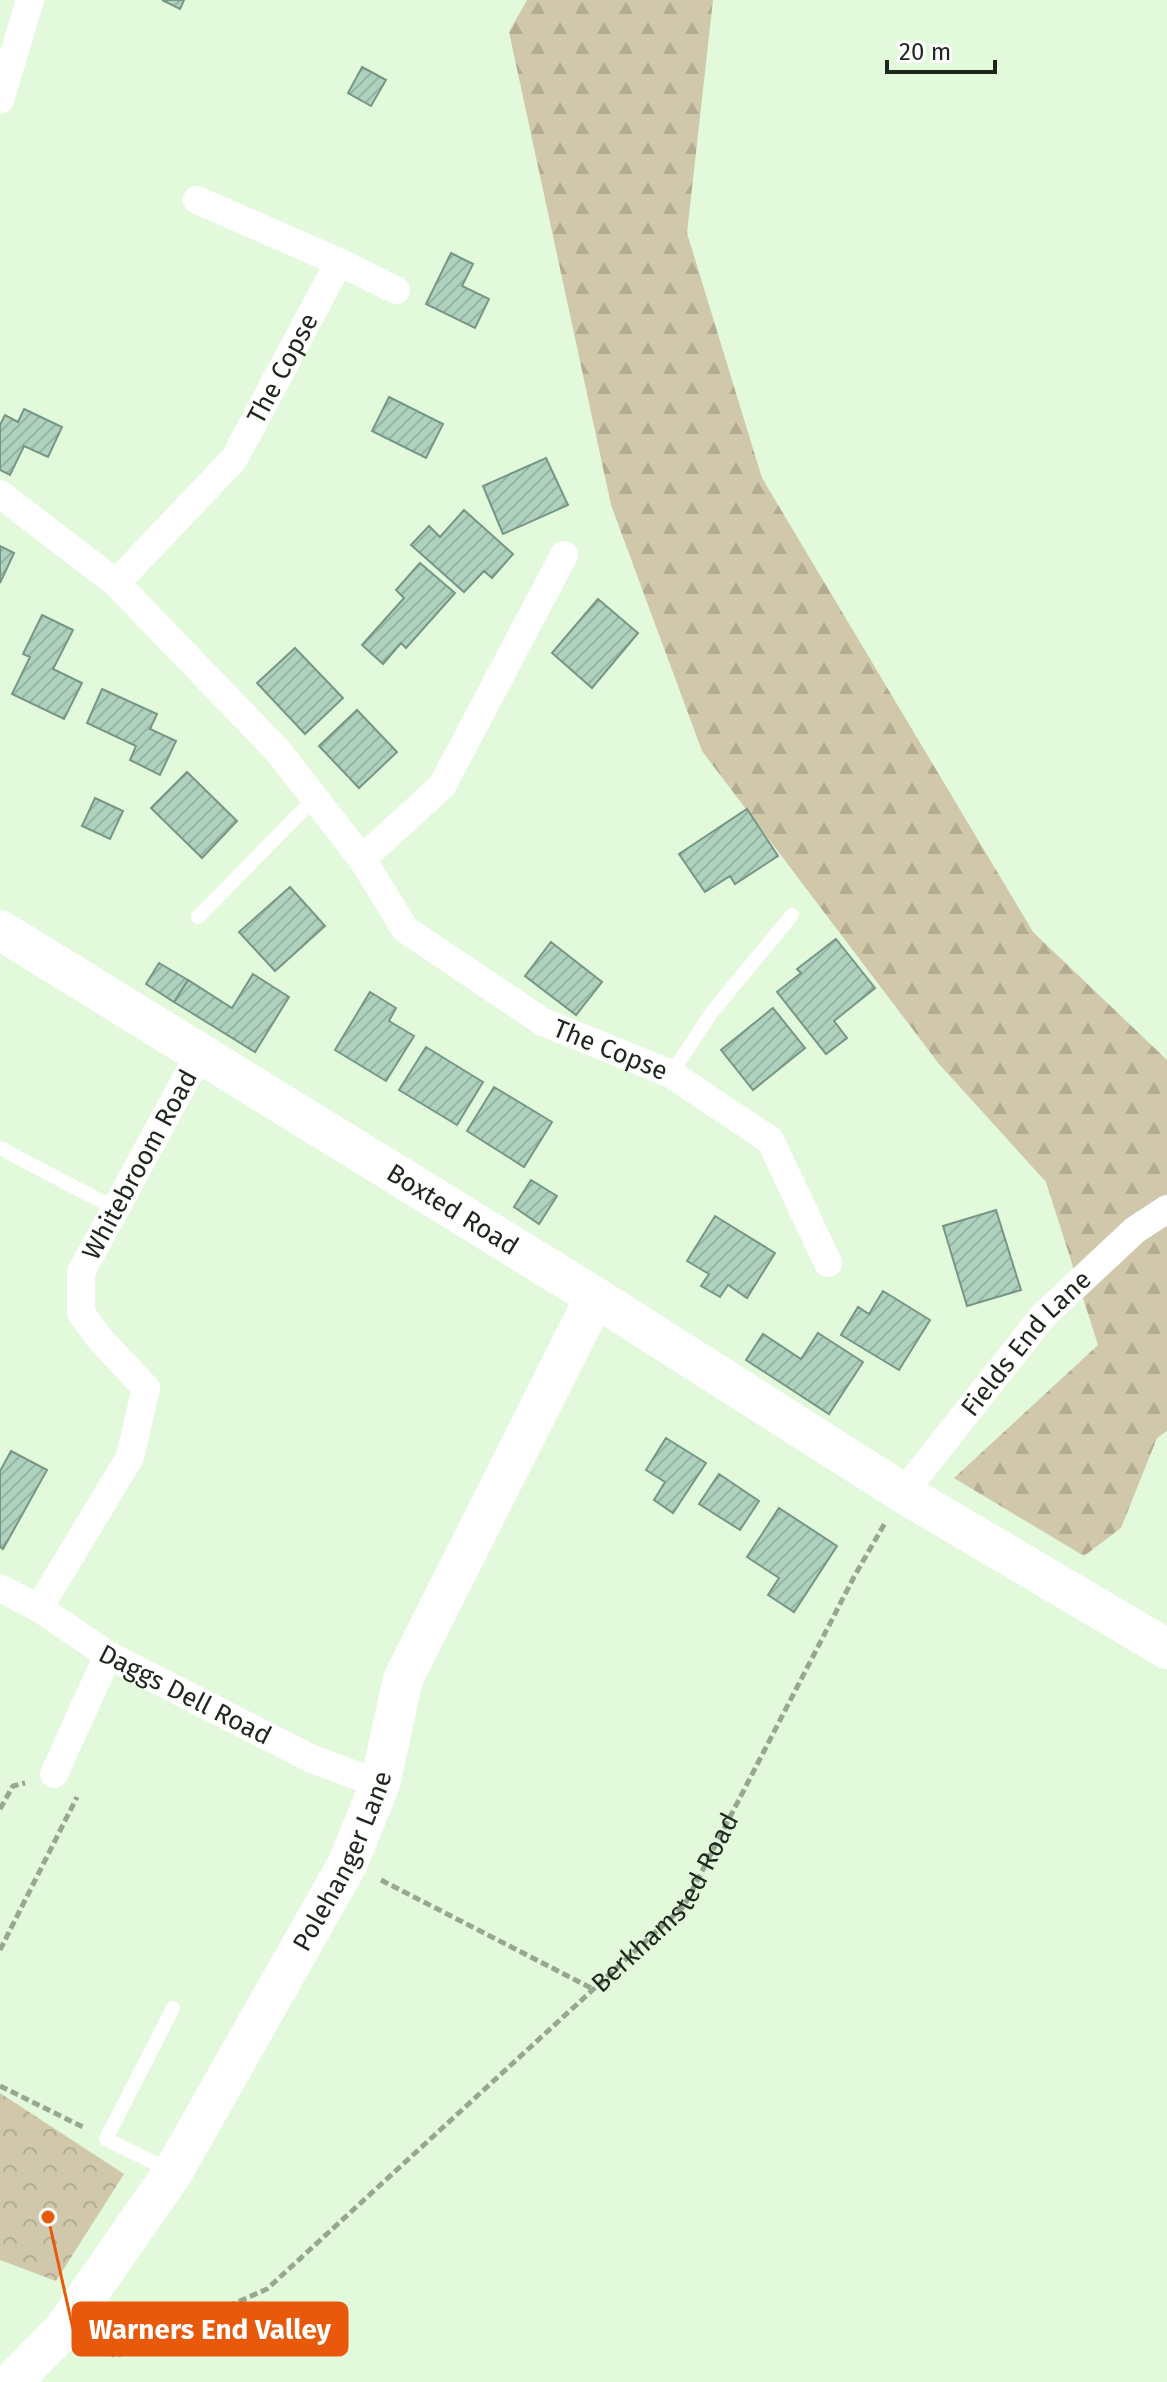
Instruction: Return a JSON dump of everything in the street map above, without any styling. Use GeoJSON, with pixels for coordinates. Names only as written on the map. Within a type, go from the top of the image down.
{"type":"FeatureCollection","features":[{"type":"Feature","properties":{"kind":"street"},"geometry":{"type":"LineString","coordinates":[[0,100],[30,0]]}},
{"type":"Feature","properties":{"kind":"street"},"geometry":{"type":"LineString","coordinates":[[197,200],[396,290]]}},
{"type":"Feature","properties":{"kind":"street","name":"The Copse"},"geometry":{"type":"LineString","coordinates":[[116,583],[234,459],[339,262]]}},
{"type":"Feature","properties":{"kind":"street","name":"The Copse"},"geometry":{"type":"LineString","coordinates":[[0,494],[116,583],[278,751],[362,859],[405,929],[543,1022],[671,1074],[770,1140],[828,1263]]}},
{"type":"Feature","properties":{"kind":"street"},"geometry":{"type":"LineString","coordinates":[[362,859],[442,786],[564,555]]}},
{"type":"Feature","properties":{"kind":"street","name":"Boxted Road"},"geometry":{"type":"LineString","coordinates":[[0,930],[595,1297],[903,1493]]}},
{"type":"Feature","properties":{"kind":"street","name":"Whitebroom Road"},"geometry":{"type":"LineString","coordinates":[[39,1608],[130,1457],[146,1388],[100,1339],[81,1313],[81,1272],[200,1053]]}},
{"type":"Feature","properties":{"kind":"street","name":"Fields End Lane"},"geometry":{"type":"LineString","coordinates":[[903,1493],[1043,1316],[1135,1230],[1167,1209]]}},
{"type":"Feature","properties":{"kind":"street","name":"Polehanger Lane"},"geometry":{"type":"LineString","coordinates":[[12,2382],[64,2329],[173,2172],[348,1863],[380,1784],[403,1679],[595,1297]]}},
{"type":"Feature","properties":{"kind":"street"},"geometry":{"type":"LineString","coordinates":[[903,1493],[1167,1649]]}},
{"type":"Feature","properties":{"kind":"street","name":"Daggs Dell Road"},"geometry":{"type":"LineString","coordinates":[[0,1588],[39,1608],[108,1655],[312,1759],[380,1784]]}},
{"type":"Feature","properties":{"kind":"street"},"geometry":{"type":"LineString","coordinates":[[54,1774],[108,1655]]}},
{"type":"Feature","properties":{"kind":"lane"},"geometry":{"type":"LineString","coordinates":[[198,917],[315,798]]}},
{"type":"Feature","properties":{"kind":"lane"},"geometry":{"type":"LineString","coordinates":[[671,1074],[712,1012],[792,915]]}},
{"type":"Feature","properties":{"kind":"lane"},"geometry":{"type":"LineString","coordinates":[[0,1148],[116,1209]]}},
{"type":"Feature","properties":{"kind":"lane"},"geometry":{"type":"LineString","coordinates":[[173,2008],[106,2139],[173,2172]]}},
{"type":"Feature","properties":{"kind":"path","name":"Berkhamsted Road"},"geometry":{"type":"LineString","coordinates":[[64,2329],[116,2356],[267,2289],[684,1906],[855,1575],[903,1493]]}},
{"type":"Feature","properties":{"kind":"path"},"geometry":{"type":"LineString","coordinates":[[0,1809],[13,1786],[54,1774],[77,1798],[0,1950]]}},
{"type":"Feature","properties":{"kind":"path"},"geometry":{"type":"LineString","coordinates":[[348,1863],[593,1989]]}},
{"type":"Feature","properties":{"kind":"path"},"geometry":{"type":"LineString","coordinates":[[0,2086],[106,2139]]}},
{"type":"Feature","properties":{"kind":"green space"},"geometry":{"type":"Polygon","coordinates":[[[527,0],[713,0],[687,233],[762,478],[1033,932],[1167,1060],[1167,1431],[1157,1438],[1121,1528],[1084,1556],[954,1478],[1098,1345],[1046,1182],[939,1064],[702,751],[611,505],[509,32],[527,0]]]}},
{"type":"Feature","properties":{"kind":"green space"},"geometry":{"type":"Polygon","coordinates":[[[0,2093],[124,2174],[56,2281],[0,2260],[0,2093]]]}},
{"type":"Feature","properties":{"kind":"building"},"geometry":{"type":"Polygon","coordinates":[[[162,0],[184,0],[180,9],[162,0]]]}},
{"type":"Feature","properties":{"kind":"building"},"geometry":{"type":"Polygon","coordinates":[[[362,67],[386,80],[371,106],[348,93],[362,67]]]}},
{"type":"Feature","properties":{"kind":"building"},"geometry":{"type":"Polygon","coordinates":[[[451,253],[473,264],[462,286],[489,299],[475,328],[426,304],[451,253]]]}},
{"type":"Feature","properties":{"kind":"building"},"geometry":{"type":"Polygon","coordinates":[[[389,397],[443,424],[426,458],[372,431],[389,397]]]}},
{"type":"Feature","properties":{"kind":"building"},"geometry":{"type":"Polygon","coordinates":[[[24,409],[62,427],[48,457],[24,446],[10,475],[0,470],[0,425],[5,415],[18,422],[24,409]]]}},
{"type":"Feature","properties":{"kind":"building"},"geometry":{"type":"Polygon","coordinates":[[[546,458],[568,505],[503,534],[483,486],[546,458]]]}},
{"type":"Feature","properties":{"kind":"building"},"geometry":{"type":"Polygon","coordinates":[[[464,510],[513,554],[492,578],[484,571],[464,592],[411,545],[429,526],[440,537],[464,510]]]}},
{"type":"Feature","properties":{"kind":"building"},"geometry":{"type":"Polygon","coordinates":[[[0,546],[14,553],[0,583],[0,546]]]}},
{"type":"Feature","properties":{"kind":"building"},"geometry":{"type":"Polygon","coordinates":[[[420,563],[455,593],[406,648],[401,643],[383,664],[362,645],[404,598],[396,590],[420,563]]]}},
{"type":"Feature","properties":{"kind":"building"},"geometry":{"type":"Polygon","coordinates":[[[598,599],[638,633],[592,688],[552,653],[598,599]]]}},
{"type":"Feature","properties":{"kind":"building"},"geometry":{"type":"Polygon","coordinates":[[[42,615],[73,630],[53,669],[82,683],[64,719],[12,694],[30,657],[23,654],[42,615]]]}},
{"type":"Feature","properties":{"kind":"building"},"geometry":{"type":"Polygon","coordinates":[[[295,648],[343,698],[305,734],[257,683],[295,648]]]}},
{"type":"Feature","properties":{"kind":"building"},"geometry":{"type":"Polygon","coordinates":[[[102,689],[157,714],[150,729],[176,741],[160,775],[130,760],[136,746],[87,723],[102,689]]]}},
{"type":"Feature","properties":{"kind":"building"},"geometry":{"type":"Polygon","coordinates":[[[357,710],[397,752],[359,788],[319,746],[357,710]]]}},
{"type":"Feature","properties":{"kind":"building"},"geometry":{"type":"Polygon","coordinates":[[[187,772],[237,821],[202,858],[151,808],[187,772]]]}},
{"type":"Feature","properties":{"kind":"building"},"geometry":{"type":"Polygon","coordinates":[[[95,798],[123,811],[110,839],[82,826],[95,798]]]}},
{"type":"Feature","properties":{"kind":"building"},"geometry":{"type":"Polygon","coordinates":[[[747,809],[778,856],[735,884],[730,876],[705,892],[679,854],[747,809]]]}},
{"type":"Feature","properties":{"kind":"building"},"geometry":{"type":"Polygon","coordinates":[[[290,887],[325,926],[275,971],[239,932],[290,887]]]}},
{"type":"Feature","properties":{"kind":"building"},"geometry":{"type":"Polygon","coordinates":[[[836,939],[875,988],[834,1021],[847,1038],[826,1054],[777,992],[801,973],[797,969],[836,939]]]}},
{"type":"Feature","properties":{"kind":"building"},"geometry":{"type":"Polygon","coordinates":[[[551,942],[602,982],[576,1015],[525,976],[551,942]]]}},
{"type":"Feature","properties":{"kind":"building"},"geometry":{"type":"Polygon","coordinates":[[[159,963],[188,980],[174,1002],[146,984],[159,963]]]}},
{"type":"Feature","properties":{"kind":"building"},"geometry":{"type":"Polygon","coordinates":[[[253,974],[289,997],[255,1052],[174,1002],[188,980],[232,1008],[253,974]]]}},
{"type":"Feature","properties":{"kind":"building"},"geometry":{"type":"Polygon","coordinates":[[[370,992],[396,1008],[389,1021],[414,1036],[386,1081],[335,1050],[370,992]]]}},
{"type":"Feature","properties":{"kind":"building"},"geometry":{"type":"Polygon","coordinates":[[[773,1008],[805,1048],[753,1090],[721,1050],[773,1008]]]}},
{"type":"Feature","properties":{"kind":"building"},"geometry":{"type":"Polygon","coordinates":[[[426,1047],[483,1082],[457,1125],[399,1090],[426,1047]]]}},
{"type":"Feature","properties":{"kind":"building"},"geometry":{"type":"Polygon","coordinates":[[[494,1087],[552,1122],[524,1167],[467,1131],[494,1087]]]}},
{"type":"Feature","properties":{"kind":"building"},"geometry":{"type":"Polygon","coordinates":[[[531,1180],[557,1196],[539,1224],[514,1207],[531,1180]]]}},
{"type":"Feature","properties":{"kind":"building"},"geometry":{"type":"Polygon","coordinates":[[[996,1210],[1021,1290],[967,1306],[943,1226],[996,1210]]]}},
{"type":"Feature","properties":{"kind":"building"},"geometry":{"type":"Polygon","coordinates":[[[715,1216],[775,1253],[747,1298],[728,1285],[720,1297],[701,1286],[709,1274],[687,1261],[715,1216]]]}},
{"type":"Feature","properties":{"kind":"building"},"geometry":{"type":"Polygon","coordinates":[[[883,1291],[930,1320],[899,1370],[841,1335],[858,1307],[869,1314],[883,1291]]]}},
{"type":"Feature","properties":{"kind":"building"},"geometry":{"type":"Polygon","coordinates":[[[818,1333],[863,1362],[829,1414],[746,1360],[763,1334],[801,1359],[818,1333]]]}},
{"type":"Feature","properties":{"kind":"building"},"geometry":{"type":"Polygon","coordinates":[[[666,1438],[706,1463],[673,1513],[654,1500],[665,1482],[646,1470],[666,1438]]]}},
{"type":"Feature","properties":{"kind":"building"},"geometry":{"type":"Polygon","coordinates":[[[11,1451],[47,1470],[3,1549],[0,1547],[0,1471],[11,1451]]]}},
{"type":"Feature","properties":{"kind":"building"},"geometry":{"type":"Polygon","coordinates":[[[719,1474],[759,1501],[740,1530],[699,1504],[719,1474]]]}},
{"type":"Feature","properties":{"kind":"building"},"geometry":{"type":"Polygon","coordinates":[[[779,1508],[837,1546],[794,1612],[768,1595],[779,1578],[747,1557],[779,1508]]]}},
{"type":"Feature","properties":{"kind":"place","name":"Warners End Valley"},"geometry":{"type":"Point","coordinates":[48,2217]}}]}
